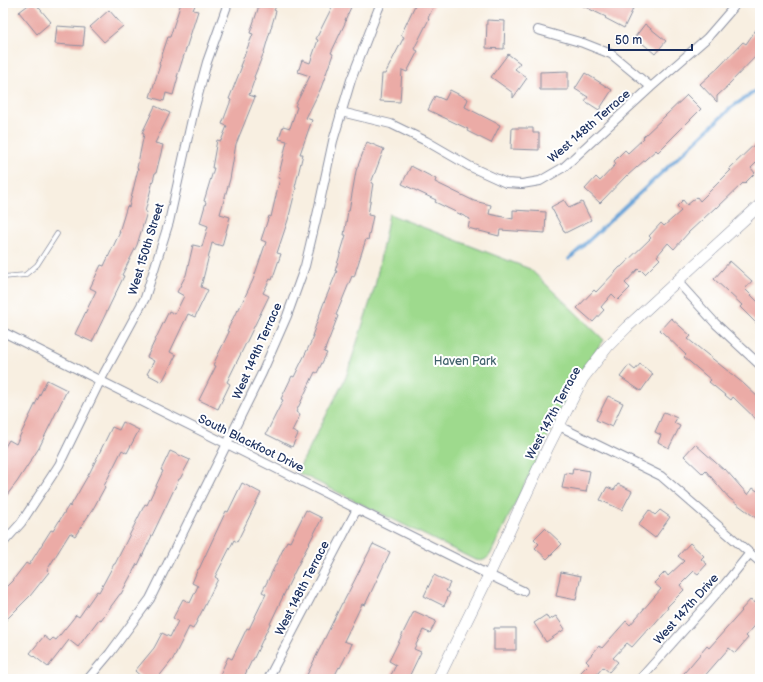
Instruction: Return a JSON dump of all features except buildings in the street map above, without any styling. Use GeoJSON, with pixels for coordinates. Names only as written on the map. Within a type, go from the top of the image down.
{"type":"FeatureCollection","features":[{"type":"Feature","properties":{"kind":"street","name":"West 150th Street"},"geometry":{"type":"LineString","coordinates":[[3,543],[21,523],[59,465],[100,381],[145,298],[169,222],[205,68],[228,3]]}},
{"type":"Feature","properties":{"kind":"street","name":"West 149th Terrace"},"geometry":{"type":"LineString","coordinates":[[88,679],[150,599],[228,444],[287,316],[305,266],[341,112],[351,80],[381,3]]}},
{"type":"Feature","properties":{"kind":"street","name":"West 148th Terrace"},"geometry":{"type":"LineString","coordinates":[[341,112],[391,124],[506,184],[522,184],[540,181],[564,167],[707,38],[736,3]]}},
{"type":"Feature","properties":{"kind":"street"},"geometry":{"type":"LineString","coordinates":[[538,30],[583,43],[612,54],[651,87]]}},
{"type":"Feature","properties":{"kind":"street","name":"West 147th Terrace"},"geometry":{"type":"LineString","coordinates":[[438,679],[583,378],[608,346],[760,205]]}},
{"type":"Feature","properties":{"kind":"street"},"geometry":{"type":"LineString","coordinates":[[677,282],[716,324],[760,365]]}},
{"type":"Feature","properties":{"kind":"street","name":"South Blackfoot Drive"},"geometry":{"type":"LineString","coordinates":[[3,332],[489,575]]}},
{"type":"Feature","properties":{"kind":"street"},"geometry":{"type":"LineString","coordinates":[[559,426],[661,476],[760,562]]}},
{"type":"Feature","properties":{"kind":"street","name":"West 148th Terrace"},"geometry":{"type":"LineString","coordinates":[[268,679],[356,509]]}},
{"type":"Feature","properties":{"kind":"street","name":"West 147th Drive"},"geometry":{"type":"LineString","coordinates":[[640,679],[750,554]]}},
{"type":"Feature","properties":{"kind":"street"},"geometry":{"type":"LineString","coordinates":[[489,575],[523,591]]}},
{"type":"Feature","properties":{"kind":"lane"},"geometry":{"type":"LineString","coordinates":[[3,277],[25,275],[37,265],[57,234]]}},
{"type":"Feature","properties":{"kind":"green space","name":"Haven Park"},"geometry":{"type":"Polygon","coordinates":[[[389,214],[530,269],[604,340],[579,373],[490,555],[483,560],[473,559],[297,472],[346,377],[375,286],[389,214]]]}},
{"type":"Feature","properties":{"kind":"waterway"},"geometry":{"type":"LineString","coordinates":[[569,259],[732,107],[760,88]]}}]}
